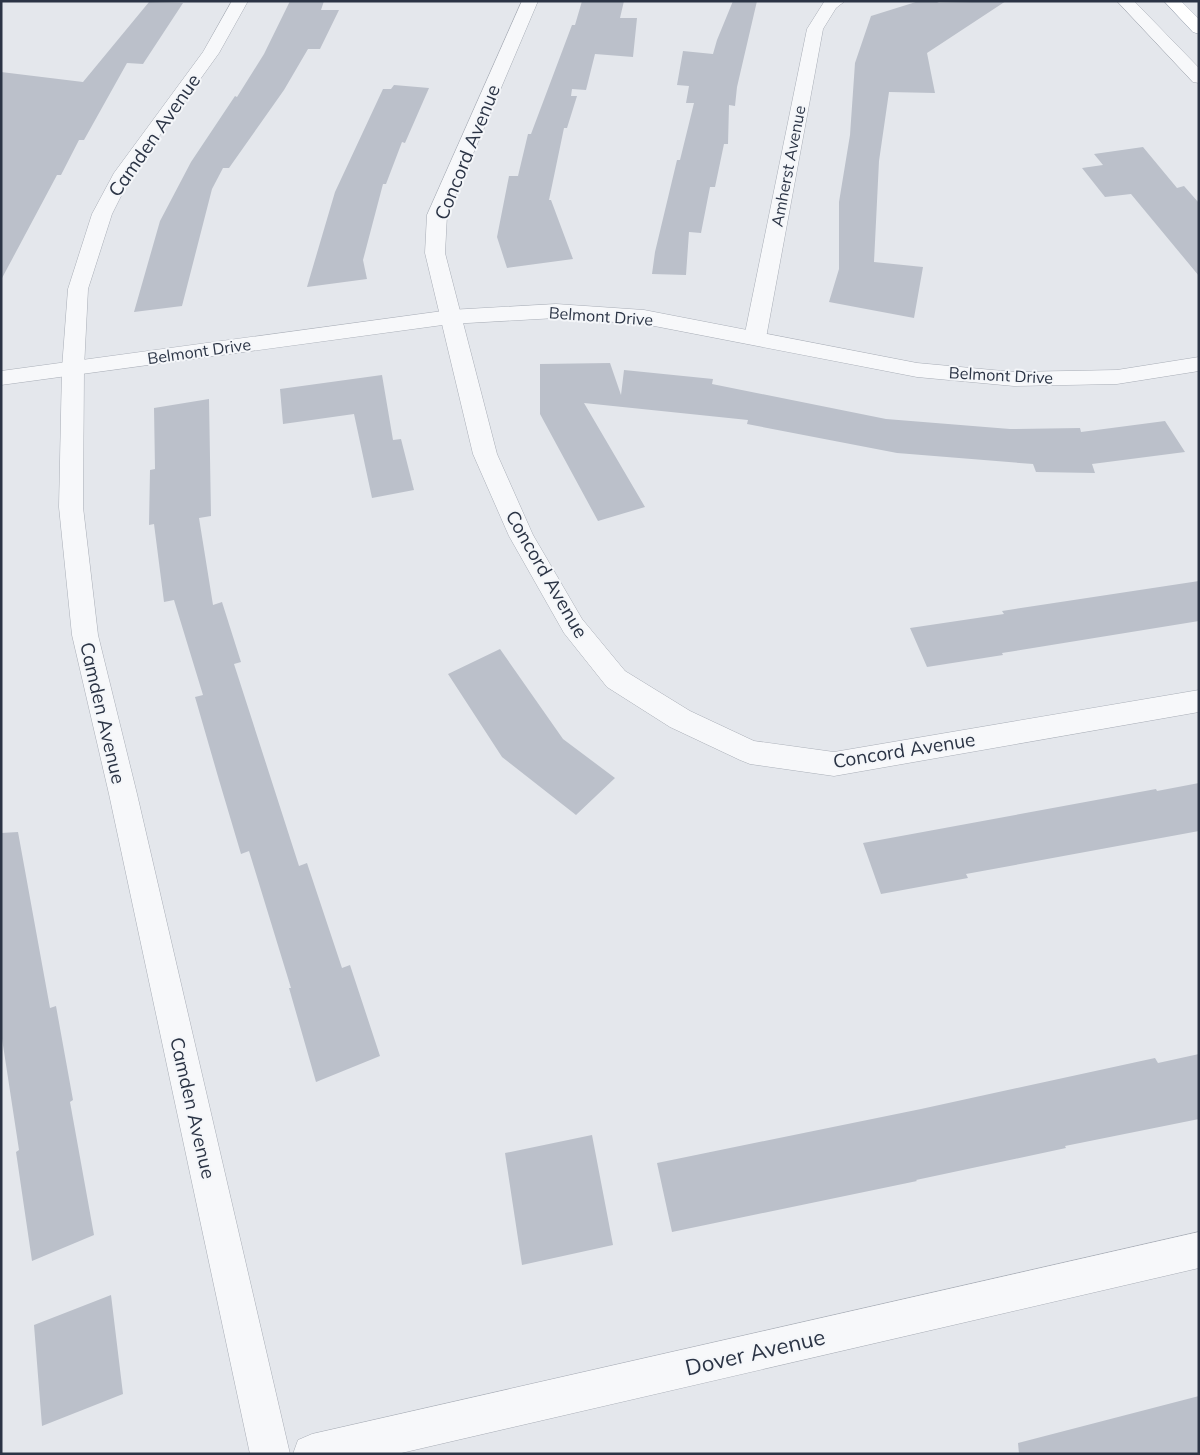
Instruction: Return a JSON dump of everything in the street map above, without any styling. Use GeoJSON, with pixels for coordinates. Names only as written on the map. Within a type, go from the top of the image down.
{"type":"FeatureCollection","features":[{"type":"Feature","properties":{"kind":"main road"},"geometry":{"type":"LineString","coordinates":[[1172,1],[1199,29]]}},
{"type":"Feature","properties":{"kind":"street","name":"Camden Avenue"},"geometry":{"type":"LineString","coordinates":[[240,1],[211,53],[123,173],[102,214],[78,289],[73,368],[70,507],[85,635],[123,794],[270,1454]]}},
{"type":"Feature","properties":{"kind":"street","name":"Concord Avenue"},"geometry":{"type":"LineString","coordinates":[[530,1],[437,215],[435,253],[485,454],[526,544],[573,626],[616,679],[680,719],[750,752],[834,764],[1199,701]]}},
{"type":"Feature","properties":{"kind":"street","name":"Amherst Avenue"},"geometry":{"type":"LineString","coordinates":[[755,338],[815,29],[830,5],[836,1]]}},
{"type":"Feature","properties":{"kind":"street"},"geometry":{"type":"LineString","coordinates":[[1125,1],[1199,78]]}},
{"type":"Feature","properties":{"kind":"street","name":"Belmont Drive"},"geometry":{"type":"LineString","coordinates":[[1,378],[450,317],[556,311],[644,317],[917,370],[1014,379],[1117,377],[1199,364]]}},
{"type":"Feature","properties":{"kind":"street","name":"Dover Avenue"},"geometry":{"type":"LineString","coordinates":[[312,1454],[1199,1250]]}},
{"type":"Feature","properties":{"kind":"building"},"geometry":{"type":"Polygon","coordinates":[[[290,1],[324,1],[321,10],[339,10],[320,49],[308,49],[284,90],[229,168],[223,168],[212,189],[182,306],[134,312],[160,221],[191,162],[235,96],[237,97],[264,54],[290,1]]]}},
{"type":"Feature","properties":{"kind":"building"},"geometry":{"type":"Polygon","coordinates":[[[582,1],[624,1],[620,18],[637,18],[633,57],[595,54],[586,90],[572,89],[571,96],[577,96],[567,128],[564,128],[549,200],[551,200],[573,259],[507,268],[497,237],[509,176],[518,176],[528,134],[531,134],[572,25],[575,25],[582,1]]]}},
{"type":"Feature","properties":{"kind":"building"},"geometry":{"type":"Polygon","coordinates":[[[733,1],[757,1],[737,87],[735,106],[729,105],[728,144],[724,144],[715,187],[710,187],[701,233],[689,232],[686,275],[652,274],[655,252],[677,160],[680,160],[694,103],[686,103],[689,86],[677,85],[683,51],[713,54],[733,1]]]}},
{"type":"Feature","properties":{"kind":"building"},"geometry":{"type":"Polygon","coordinates":[[[919,1],[935,1],[939,3],[1006,1],[927,53],[935,93],[889,92],[879,161],[874,262],[923,267],[914,318],[829,302],[839,269],[839,202],[850,135],[855,63],[871,16],[919,1]]]}},
{"type":"Feature","properties":{"kind":"building"},"geometry":{"type":"Polygon","coordinates":[[[149,2],[183,3],[143,64],[127,63],[84,140],[79,140],[61,175],[57,175],[1,280],[1,72],[83,82],[149,2]]]}},
{"type":"Feature","properties":{"kind":"building"},"geometry":{"type":"Polygon","coordinates":[[[394,85],[429,88],[405,143],[402,142],[386,184],[383,184],[363,260],[367,279],[307,287],[335,192],[383,89],[391,89],[394,85]]]}},
{"type":"Feature","properties":{"kind":"building"},"geometry":{"type":"Polygon","coordinates":[[[1143,147],[1177,188],[1184,186],[1199,203],[1199,276],[1131,194],[1105,197],[1082,168],[1103,165],[1094,154],[1143,147]]]}},
{"type":"Feature","properties":{"kind":"building"},"geometry":{"type":"Polygon","coordinates":[[[610,363],[621,395],[624,370],[713,379],[712,384],[886,419],[1010,429],[1080,428],[1081,432],[1165,421],[1185,452],[1092,464],[1095,473],[1036,472],[1033,464],[897,453],[747,424],[748,420],[584,403],[645,507],[598,521],[540,414],[540,364],[610,363]]]}},
{"type":"Feature","properties":{"kind":"building"},"geometry":{"type":"Polygon","coordinates":[[[382,375],[393,440],[401,439],[414,490],[372,498],[354,414],[283,424],[280,389],[382,375]]]}},
{"type":"Feature","properties":{"kind":"building"},"geometry":{"type":"Polygon","coordinates":[[[209,399],[211,516],[199,518],[213,605],[222,602],[241,662],[234,664],[299,866],[307,863],[342,968],[350,965],[380,1056],[316,1082],[289,988],[291,988],[249,851],[241,854],[219,780],[195,697],[203,695],[174,600],[164,602],[154,524],[149,525],[150,470],[155,469],[154,408],[209,399]]]}},
{"type":"Feature","properties":{"kind":"building"},"geometry":{"type":"Polygon","coordinates":[[[1199,581],[1199,621],[1002,653],[1003,655],[927,667],[910,628],[1004,614],[1002,611],[1199,581]]]}},
{"type":"Feature","properties":{"kind":"building"},"geometry":{"type":"Polygon","coordinates":[[[500,649],[563,739],[615,778],[576,815],[502,757],[448,674],[500,649]]]}},
{"type":"Feature","properties":{"kind":"building"},"geometry":{"type":"Polygon","coordinates":[[[1199,783],[1199,831],[966,874],[968,878],[881,894],[863,843],[1156,789],[1157,791],[1199,783]]]}},
{"type":"Feature","properties":{"kind":"building"},"geometry":{"type":"Polygon","coordinates":[[[18,832],[50,1008],[56,1006],[73,1100],[70,1102],[94,1235],[32,1261],[16,1152],[19,1150],[1,1032],[1,833],[18,832]]]}},
{"type":"Feature","properties":{"kind":"building"},"geometry":{"type":"Polygon","coordinates":[[[1199,1054],[1199,1119],[1065,1146],[1066,1148],[917,1181],[672,1232],[657,1163],[921,1109],[1155,1058],[1158,1063],[1199,1054]]]}},
{"type":"Feature","properties":{"kind":"building"},"geometry":{"type":"Polygon","coordinates":[[[592,1135],[613,1245],[522,1265],[505,1153],[592,1135]]]}},
{"type":"Feature","properties":{"kind":"building"},"geometry":{"type":"Polygon","coordinates":[[[111,1295],[123,1394],[42,1426],[34,1325],[111,1295]]]}},
{"type":"Feature","properties":{"kind":"building"},"geometry":{"type":"Polygon","coordinates":[[[1199,1396],[1199,1454],[1019,1454],[1018,1443],[1199,1396]]]}}]}
